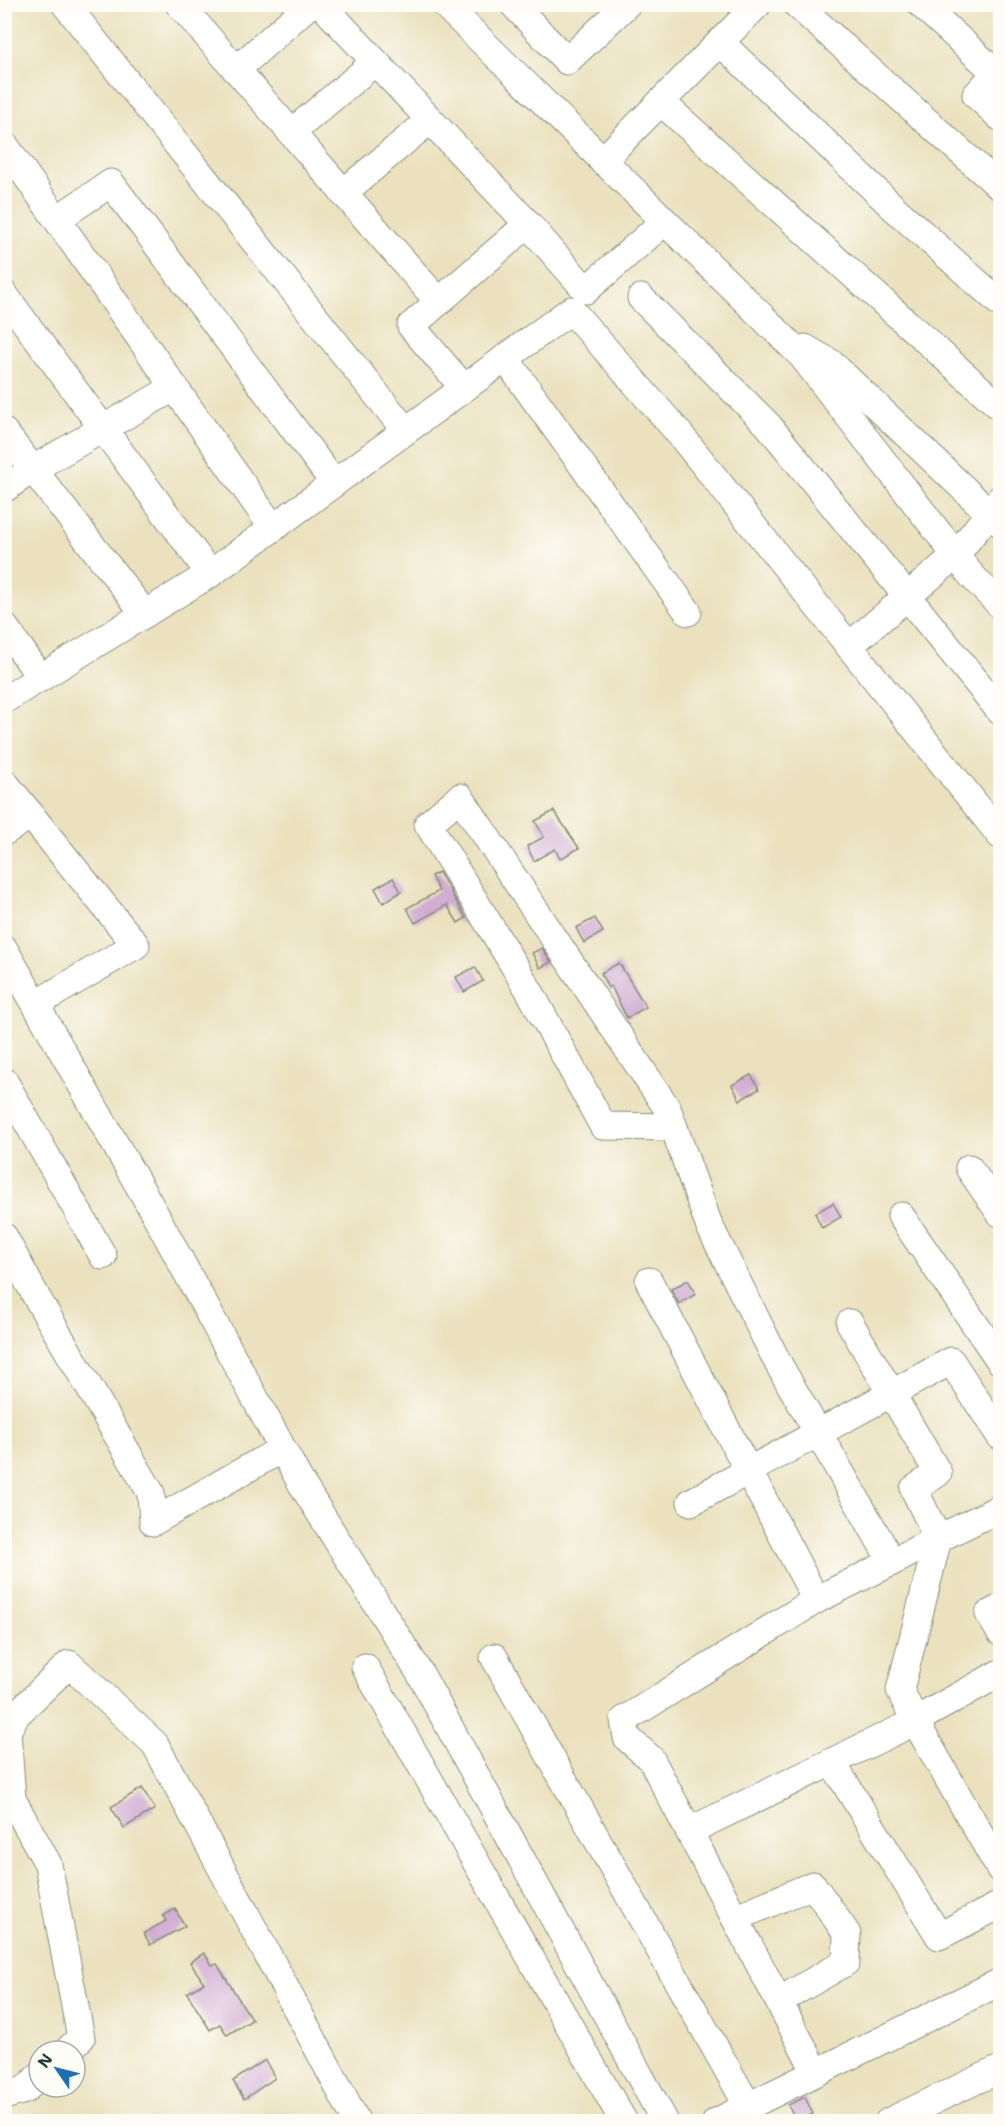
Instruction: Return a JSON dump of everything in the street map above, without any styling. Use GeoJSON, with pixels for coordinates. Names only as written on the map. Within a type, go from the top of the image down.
{"type":"FeatureCollection","features":[{"type":"Feature","properties":{"kind":"street"},"geometry":{"type":"LineString","coordinates":[[65,4],[405,430]]}},
{"type":"Feature","properties":{"kind":"street"},"geometry":{"type":"LineString","coordinates":[[179,4],[439,302]]}},
{"type":"Feature","properties":{"kind":"street"},"geometry":{"type":"LineString","coordinates":[[236,70],[310,4]]}},
{"type":"Feature","properties":{"kind":"street"},"geometry":{"type":"LineString","coordinates":[[321,4],[528,224],[586,290],[664,222]]}},
{"type":"Feature","properties":{"kind":"street"},"geometry":{"type":"LineString","coordinates":[[444,4],[802,356],[956,555],[1000,605]]}},
{"type":"Feature","properties":{"kind":"street"},"geometry":{"type":"LineString","coordinates":[[513,4],[567,61],[627,4]]}},
{"type":"Feature","properties":{"kind":"street"},"geometry":{"type":"LineString","coordinates":[[796,4],[1000,187]]}},
{"type":"Feature","properties":{"kind":"street"},"geometry":{"type":"LineString","coordinates":[[921,4],[996,73],[976,95],[1000,117]]}},
{"type":"Feature","properties":{"kind":"street"},"geometry":{"type":"LineString","coordinates":[[602,161],[753,6]]}},
{"type":"Feature","properties":{"kind":"street"},"geometry":{"type":"LineString","coordinates":[[720,42],[894,208],[1000,303]]}},
{"type":"Feature","properties":{"kind":"street"},"geometry":{"type":"LineString","coordinates":[[291,133],[375,62]]}},
{"type":"Feature","properties":{"kind":"street"},"geometry":{"type":"LineString","coordinates":[[660,102],[1000,406]]}},
{"type":"Feature","properties":{"kind":"street"},"geometry":{"type":"LineString","coordinates":[[344,193],[430,120]]}},
{"type":"Feature","properties":{"kind":"street"},"geometry":{"type":"LineString","coordinates":[[4,144],[273,528]]}},
{"type":"Feature","properties":{"kind":"street"},"geometry":{"type":"LineString","coordinates":[[57,219],[111,183],[334,483]]}},
{"type":"Feature","properties":{"kind":"street"},"geometry":{"type":"LineString","coordinates":[[463,387],[411,326],[528,224]]}},
{"type":"Feature","properties":{"kind":"street"},"geometry":{"type":"LineString","coordinates":[[4,294],[210,574]]}},
{"type":"Feature","properties":{"kind":"street"},"geometry":{"type":"LineString","coordinates":[[641,298],[768,425],[1000,711]]}},
{"type":"Feature","properties":{"kind":"street"},"geometry":{"type":"LineString","coordinates":[[4,700],[210,574],[571,310],[678,432],[1000,835]]}},
{"type":"Feature","properties":{"kind":"street"},"geometry":{"type":"LineString","coordinates":[[773,328],[831,363],[997,512],[956,555],[849,646]]}},
{"type":"Feature","properties":{"kind":"street"},"geometry":{"type":"LineString","coordinates":[[505,358],[688,612]]}},
{"type":"Feature","properties":{"kind":"street"},"geometry":{"type":"LineString","coordinates":[[4,489],[33,469],[175,387]]}},
{"type":"Feature","properties":{"kind":"street"},"geometry":{"type":"LineString","coordinates":[[4,432],[145,614]]}},
{"type":"Feature","properties":{"kind":"street"},"geometry":{"type":"LineString","coordinates":[[4,626],[41,678]]}},
{"type":"Feature","properties":{"kind":"street"},"geometry":{"type":"LineString","coordinates":[[4,782],[136,945],[36,1004]]}},
{"type":"Feature","properties":{"kind":"street"},"geometry":{"type":"LineString","coordinates":[[674,1127],[603,1126],[530,992],[428,824],[460,796],[667,1107],[710,1224],[778,1363],[892,1562]]}},
{"type":"Feature","properties":{"kind":"street"},"geometry":{"type":"LineString","coordinates":[[4,832],[31,815]]}},
{"type":"Feature","properties":{"kind":"street"},"geometry":{"type":"LineString","coordinates":[[4,949],[155,1214],[282,1449],[421,1675],[665,2121]]}},
{"type":"Feature","properties":{"kind":"street"},"geometry":{"type":"LineString","coordinates":[[4,1081],[103,1256]]}},
{"type":"Feature","properties":{"kind":"street"},"geometry":{"type":"LineString","coordinates":[[969,1168],[1000,1213]]}},
{"type":"Feature","properties":{"kind":"street"},"geometry":{"type":"LineString","coordinates":[[901,1216],[1000,1361]]}},
{"type":"Feature","properties":{"kind":"street"},"geometry":{"type":"LineString","coordinates":[[4,1237],[151,1493],[153,1522],[282,1449]]}},
{"type":"Feature","properties":{"kind":"street"},"geometry":{"type":"LineString","coordinates":[[649,1281],[816,1600]]}},
{"type":"Feature","properties":{"kind":"street"},"geometry":{"type":"LineString","coordinates":[[850,1323],[938,1473],[914,1489],[938,1539],[900,1690],[915,1721],[1000,1869]]}},
{"type":"Feature","properties":{"kind":"street"},"geometry":{"type":"LineString","coordinates":[[691,1502],[951,1361],[992,1406],[1000,1436]]}},
{"type":"Feature","properties":{"kind":"street"},"geometry":{"type":"LineString","coordinates":[[816,2072],[651,1759],[627,1738],[624,1720],[816,1600],[1000,1508]]}},
{"type":"Feature","properties":{"kind":"street"},"geometry":{"type":"LineString","coordinates":[[1000,1608],[989,1614],[1000,1632]]}},
{"type":"Feature","properties":{"kind":"street"},"geometry":{"type":"LineString","coordinates":[[494,1657],[747,2106]]}},
{"type":"Feature","properties":{"kind":"street"},"geometry":{"type":"LineString","coordinates":[[80,2039],[48,1864],[12,1799],[7,1731],[16,1714],[69,1664],[155,1744],[357,2121]]}},
{"type":"Feature","properties":{"kind":"street"},"geometry":{"type":"LineString","coordinates":[[366,1667],[624,2121]]}},
{"type":"Feature","properties":{"kind":"street"},"geometry":{"type":"LineString","coordinates":[[689,1831],[915,1721],[1000,1673]]}},
{"type":"Feature","properties":{"kind":"street"},"geometry":{"type":"LineString","coordinates":[[832,1762],[939,1936],[1000,1905]]}},
{"type":"Feature","properties":{"kind":"street"},"geometry":{"type":"LineString","coordinates":[[735,1918],[813,1885],[847,1934],[846,1962],[779,2001]]}},
{"type":"Feature","properties":{"kind":"street"},"geometry":{"type":"LineString","coordinates":[[716,2121],[1000,1982]]}},
{"type":"Feature","properties":{"kind":"street"},"geometry":{"type":"LineString","coordinates":[[888,2121],[1000,2069]]}},
{"type":"Feature","properties":{"kind":"street"},"geometry":{"type":"LineString","coordinates":[[4,2096],[27,2088]]}},
{"type":"Feature","properties":{"kind":"building"},"geometry":{"type":"Polygon","coordinates":[[[554,811],[579,848],[560,859],[555,849],[534,861],[527,846],[544,837],[535,821],[554,811]]]}},
{"type":"Feature","properties":{"kind":"building"},"geometry":{"type":"Polygon","coordinates":[[[439,872],[466,918],[458,923],[447,905],[415,923],[407,908],[439,891],[431,876],[439,872]]]}},
{"type":"Feature","properties":{"kind":"building"},"geometry":{"type":"Polygon","coordinates":[[[393,878],[401,892],[383,903],[375,888],[393,878]]]}},
{"type":"Feature","properties":{"kind":"building"},"geometry":{"type":"Polygon","coordinates":[[[595,918],[603,932],[584,943],[576,928],[595,918]]]}},
{"type":"Feature","properties":{"kind":"building"},"geometry":{"type":"Polygon","coordinates":[[[542,948],[551,962],[540,968],[532,953],[542,948]]]}},
{"type":"Feature","properties":{"kind":"building"},"geometry":{"type":"Polygon","coordinates":[[[619,963],[646,1007],[627,1018],[611,986],[608,988],[601,973],[619,963]]]}},
{"type":"Feature","properties":{"kind":"building"},"geometry":{"type":"Polygon","coordinates":[[[475,967],[483,981],[464,992],[456,977],[475,967]]]}},
{"type":"Feature","properties":{"kind":"building"},"geometry":{"type":"Polygon","coordinates":[[[751,1075],[759,1089],[740,1100],[732,1085],[751,1075]]]}},
{"type":"Feature","properties":{"kind":"building"},"geometry":{"type":"Polygon","coordinates":[[[833,1203],[841,1217],[822,1228],[815,1213],[833,1203]]]}},
{"type":"Feature","properties":{"kind":"building"},"geometry":{"type":"Polygon","coordinates":[[[688,1280],[696,1294],[679,1304],[671,1289],[688,1280]]]}},
{"type":"Feature","properties":{"kind":"building"},"geometry":{"type":"Polygon","coordinates":[[[142,1788],[155,1809],[124,1828],[111,1807],[142,1788]]]}},
{"type":"Feature","properties":{"kind":"building"},"geometry":{"type":"Polygon","coordinates":[[[175,1909],[185,1926],[150,1945],[144,1933],[166,1921],[163,1916],[175,1909]]]}},
{"type":"Feature","properties":{"kind":"building"},"geometry":{"type":"Polygon","coordinates":[[[204,1953],[212,1965],[217,1964],[252,2020],[227,2035],[220,2024],[210,2030],[187,1993],[204,1983],[190,1962],[204,1953]]]}},
{"type":"Feature","properties":{"kind":"building"},"geometry":{"type":"Polygon","coordinates":[[[265,2060],[275,2078],[244,2099],[233,2081],[265,2060]]]}},
{"type":"Feature","properties":{"kind":"building"},"geometry":{"type":"Polygon","coordinates":[[[805,2097],[813,2114],[796,2121],[788,2105],[805,2097]]]}}]}
